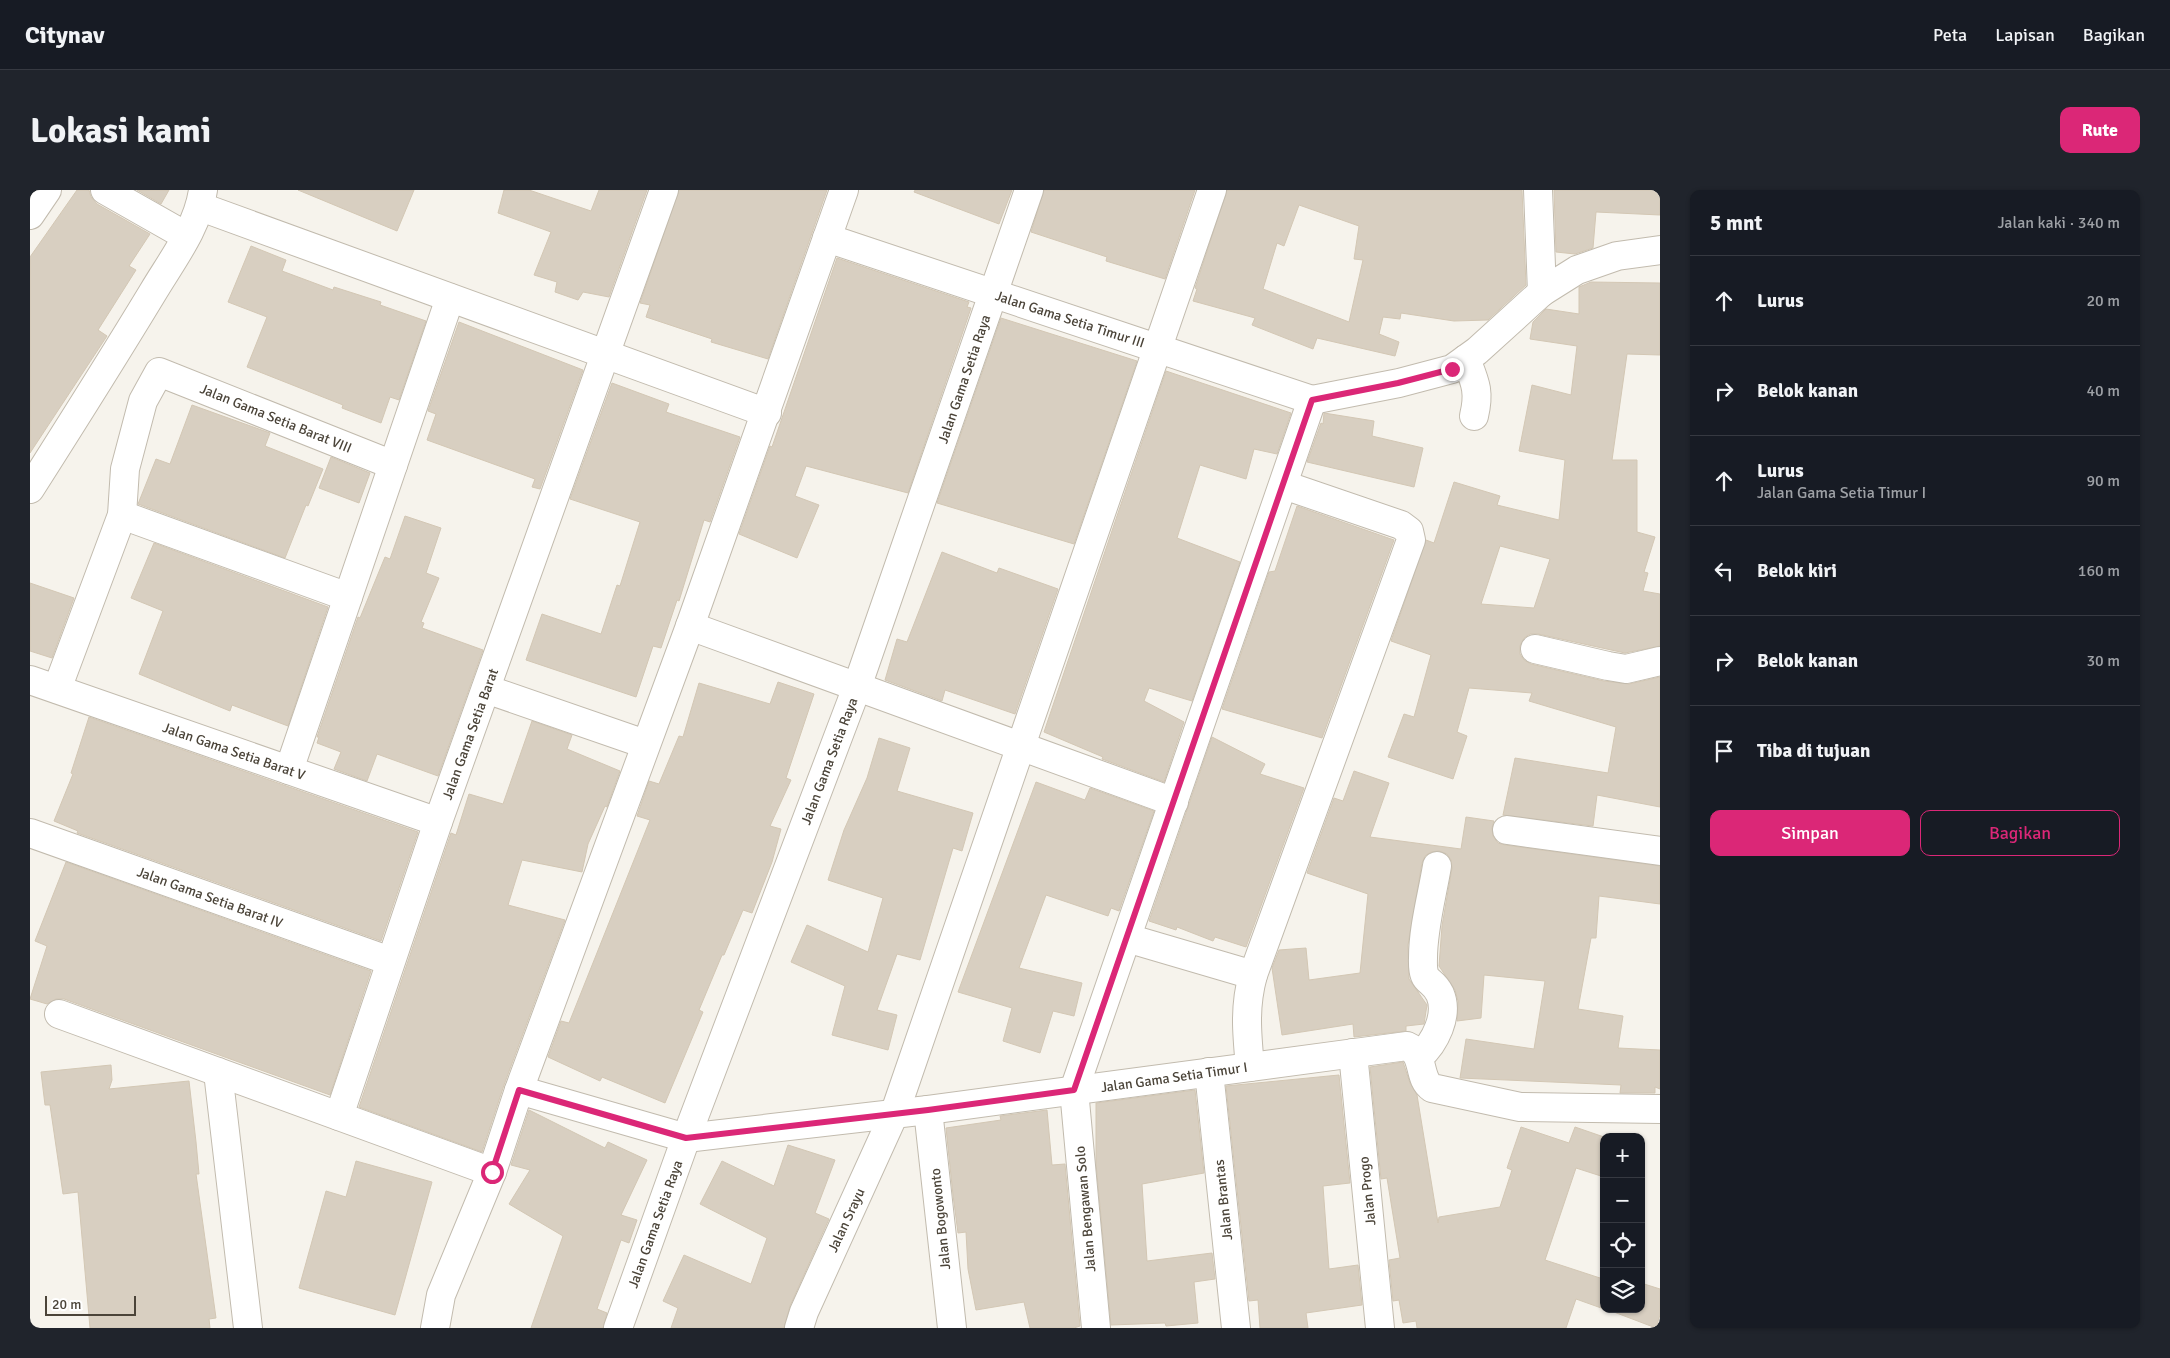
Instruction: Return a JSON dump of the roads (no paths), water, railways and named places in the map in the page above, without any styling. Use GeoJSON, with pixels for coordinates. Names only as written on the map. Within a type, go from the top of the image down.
{"type":"FeatureCollection","features":[{"type":"Feature","properties":{"kind":"street"},"geometry":{"type":"LineString","coordinates":[[30,215],[47,190]]}},
{"type":"Feature","properties":{"kind":"street"},"geometry":{"type":"LineString","coordinates":[[105,190],[186,236]]}},
{"type":"Feature","properties":{"kind":"street","name":"Jalan Gama Setia Barat"},"geometry":{"type":"LineString","coordinates":[[339,1116],[438,822],[664,190]]}},
{"type":"Feature","properties":{"kind":"street"},"geometry":{"type":"LineString","coordinates":[[435,1328],[441,1295],[492,1172],[519,1090],[767,412],[844,190]]}},
{"type":"Feature","properties":{"kind":"street","name":"Jalan Gama Setia Raya"},"geometry":{"type":"LineString","coordinates":[[618,1328],[686,1138],[857,687],[1029,190]]}},
{"type":"Feature","properties":{"kind":"street","name":"Jalan Srayu"},"geometry":{"type":"LineString","coordinates":[[799,1328],[804,1312],[895,1112],[1212,190]]}},
{"type":"Feature","properties":{"kind":"street"},"geometry":{"type":"LineString","coordinates":[[1538,190],[1542,292]]}},
{"type":"Feature","properties":{"kind":"street"},"geometry":{"type":"LineString","coordinates":[[30,489],[120,346],[186,236],[202,198],[450,298],[767,412]]}},
{"type":"Feature","properties":{"kind":"street","name":"Jalan Gama Setia Timur III"},"geometry":{"type":"LineString","coordinates":[[826,238],[1312,400]]}},
{"type":"Feature","properties":{"kind":"street"},"geometry":{"type":"LineString","coordinates":[[1074,1090],[1312,400],[1431,376],[1452,369],[1466,359],[1542,292],[1577,270],[1617,256],[1660,250]]}},
{"type":"Feature","properties":{"kind":"street"},"geometry":{"type":"LineString","coordinates":[[289,770],[450,298]]}},
{"type":"Feature","properties":{"kind":"street"},"geometry":{"type":"LineString","coordinates":[[1466,359],[1478,388],[1474,416]]}},
{"type":"Feature","properties":{"kind":"street","name":"Jalan Gama Setia Barat VIII"},"geometry":{"type":"LineString","coordinates":[[122,515],[125,469],[129,452],[143,401],[159,372],[393,465]]}},
{"type":"Feature","properties":{"kind":"street"},"geometry":{"type":"LineString","coordinates":[[1250,1067],[1246,1018],[1248,994],[1253,975],[1409,551],[1411,540],[1409,531],[1400,525],[1284,485]]}},
{"type":"Feature","properties":{"kind":"street"},"geometry":{"type":"LineString","coordinates":[[57,689],[122,515],[348,597]]}},
{"type":"Feature","properties":{"kind":"street"},"geometry":{"type":"LineString","coordinates":[[690,626],[1020,748],[1174,802]]}},
{"type":"Feature","properties":{"kind":"street"},"geometry":{"type":"LineString","coordinates":[[1535,649],[1608,666],[1626,668],[1660,661]]}},
{"type":"Feature","properties":{"kind":"street","name":"Jalan Gama Setia Barat V"},"geometry":{"type":"LineString","coordinates":[[30,680],[438,822]]}},
{"type":"Feature","properties":{"kind":"street"},"geometry":{"type":"LineString","coordinates":[[486,689],[645,744]]}},
{"type":"Feature","properties":{"kind":"street"},"geometry":{"type":"LineString","coordinates":[[1507,830],[1660,851]]}},
{"type":"Feature","properties":{"kind":"street","name":"Jalan Gama Setia Barat IV"},"geometry":{"type":"LineString","coordinates":[[30,833],[390,962]]}},
{"type":"Feature","properties":{"kind":"street"},"geometry":{"type":"LineString","coordinates":[[1437,866],[1423,956],[1423,973],[1426,981],[1437,990],[1442,1004],[1440,1021],[1432,1042],[1419,1057],[1425,1080],[1432,1088],[1520,1107],[1660,1109]]}},
{"type":"Feature","properties":{"kind":"street"},"geometry":{"type":"LineString","coordinates":[[1127,938],[1253,975]]}},
{"type":"Feature","properties":{"kind":"street"},"geometry":{"type":"LineString","coordinates":[[59,1014],[492,1172]]}},
{"type":"Feature","properties":{"kind":"street","name":"Jalan Gama Setia Timur I"},"geometry":{"type":"LineString","coordinates":[[686,1138],[895,1112],[928,1110],[1407,1046],[1413,1049],[1419,1057]]}},
{"type":"Feature","properties":{"kind":"street","name":"Jalan Progo"},"geometry":{"type":"LineString","coordinates":[[1353,1053],[1380,1328]]}},
{"type":"Feature","properties":{"kind":"street"},"geometry":{"type":"LineString","coordinates":[[218,1072],[248,1328]]}},
{"type":"Feature","properties":{"kind":"street","name":"Jalan Brantas"},"geometry":{"type":"LineString","coordinates":[[1209,1072],[1236,1328]]}},
{"type":"Feature","properties":{"kind":"street"},"geometry":{"type":"LineString","coordinates":[[519,1090],[686,1138]]}},
{"type":"Feature","properties":{"kind":"street","name":"Jalan Bengawan Solo"},"geometry":{"type":"LineString","coordinates":[[1074,1090],[1096,1328]]}},
{"type":"Feature","properties":{"kind":"street","name":"Jalan Bogowonto"},"geometry":{"type":"LineString","coordinates":[[928,1110],[952,1328]]}}]}
